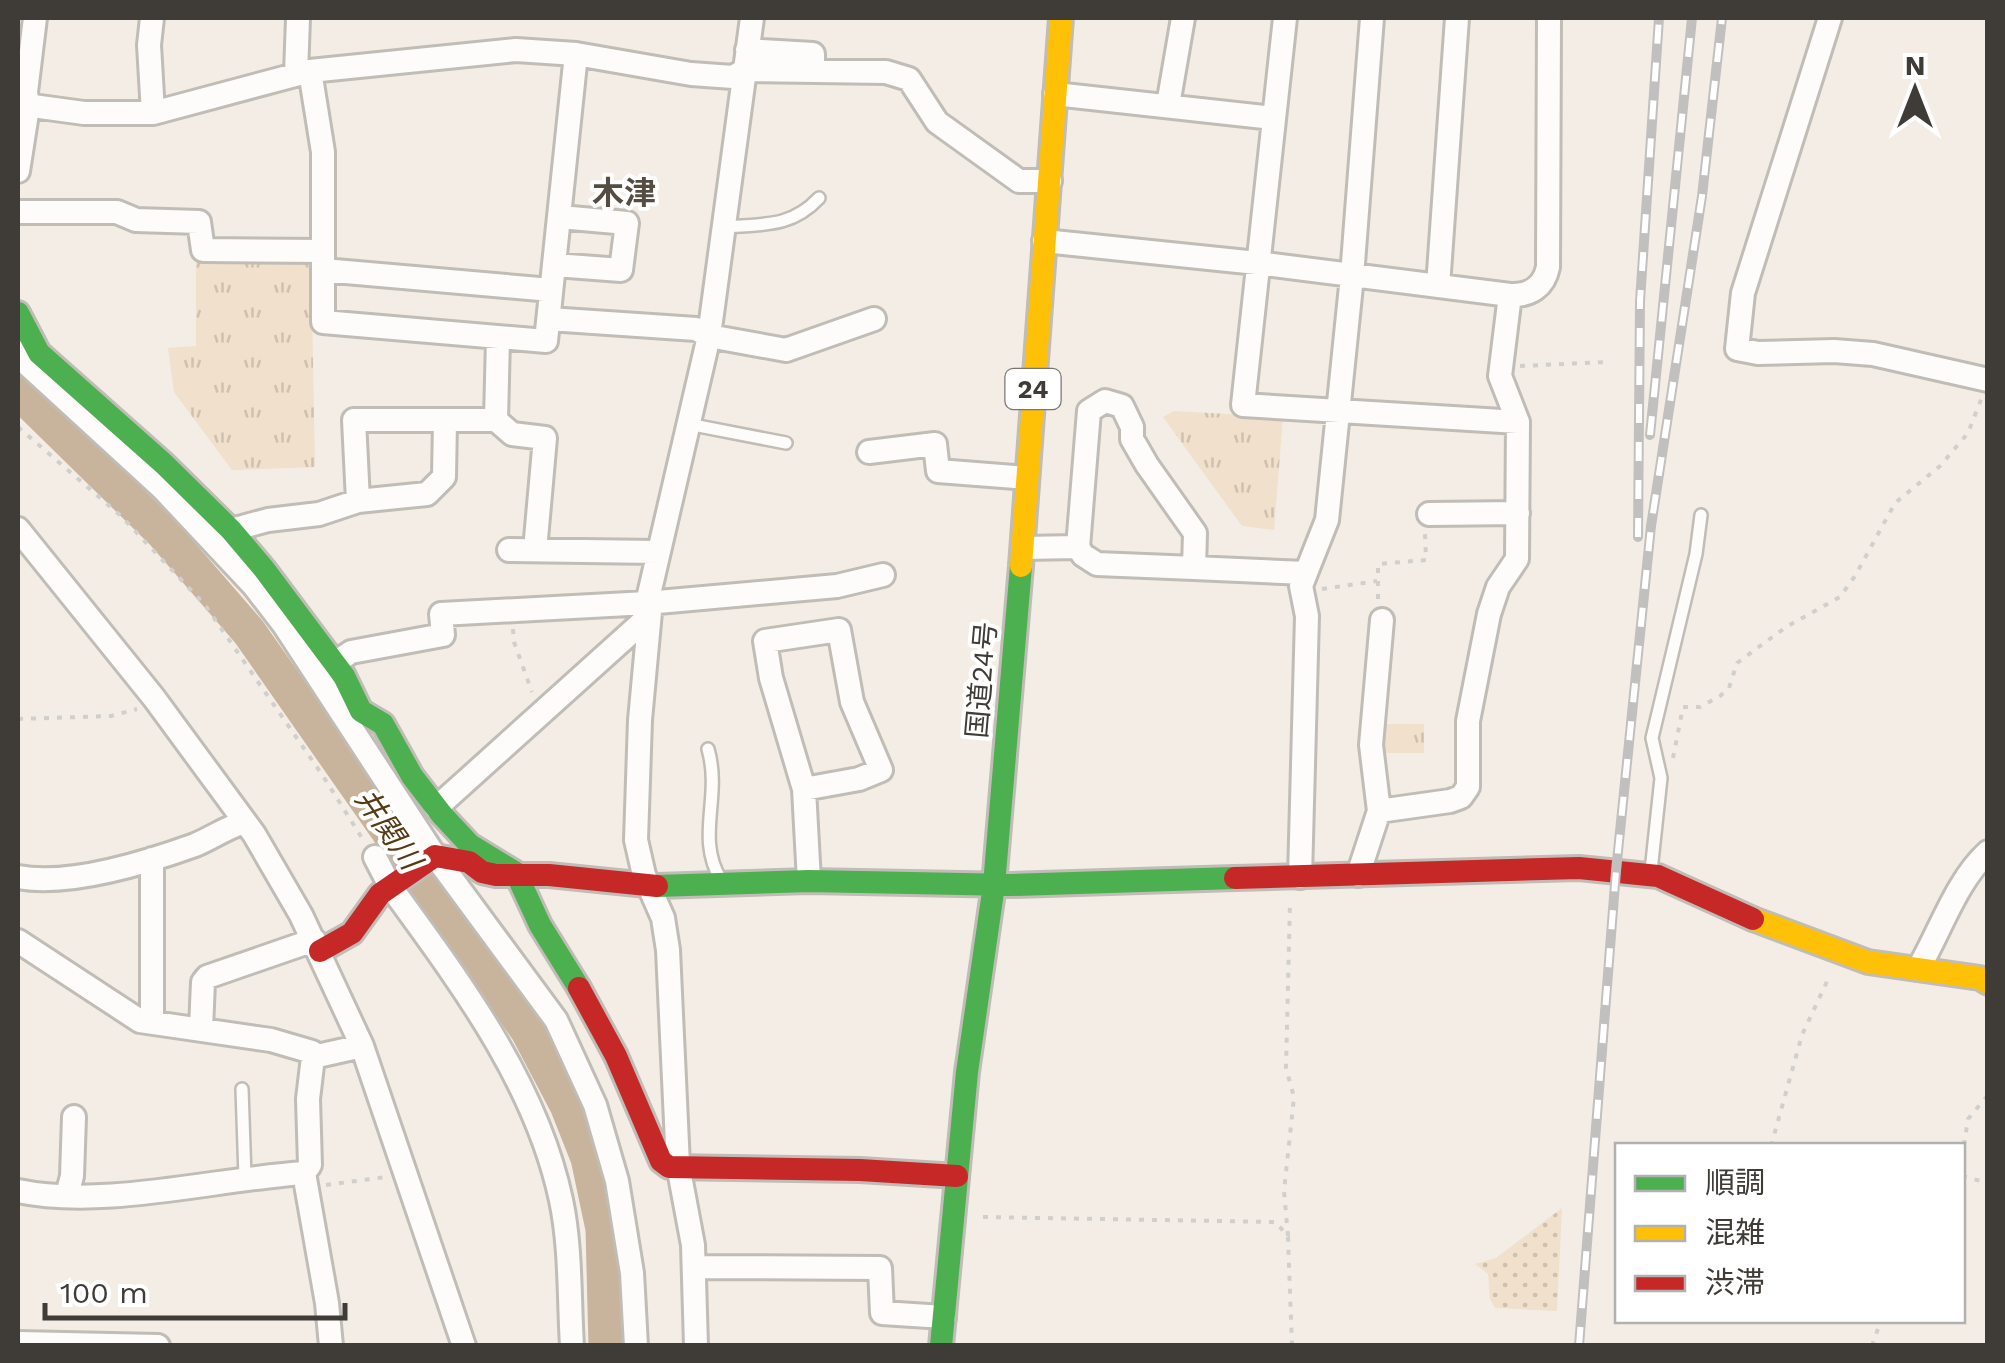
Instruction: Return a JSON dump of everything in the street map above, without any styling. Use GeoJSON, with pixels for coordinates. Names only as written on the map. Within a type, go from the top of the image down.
{"type":"FeatureCollection","features":[{"type":"Feature","properties":{"kind":"main road","name":"国道24号"},"geometry":{"type":"LineString","coordinates":[[942,1346],[966,1072],[994,885],[1061,18]]}},
{"type":"Feature","properties":{"kind":"main road"},"geometry":{"type":"LineString","coordinates":[[18,313],[39,354],[164,464],[231,530],[334,664],[362,711],[383,724],[412,776],[436,808],[470,845],[516,873],[540,924],[616,1056],[661,1160],[670,1167],[957,1176]]}},
{"type":"Feature","properties":{"kind":"main road"},"geometry":{"type":"LineString","coordinates":[[317,946],[352,933],[380,894],[432,858],[469,862],[482,872],[496,875],[516,873],[650,886],[809,881],[994,885],[1579,868],[1650,875],[1767,925],[1868,962],[1985,976]]}},
{"type":"Feature","properties":{"kind":"street"},"geometry":{"type":"LineString","coordinates":[[18,172],[35,18]]}},
{"type":"Feature","properties":{"kind":"street"},"geometry":{"type":"LineString","coordinates":[[152,18],[153,113]]}},
{"type":"Feature","properties":{"kind":"street"},"geometry":{"type":"LineString","coordinates":[[298,18],[303,72],[323,152],[323,322],[546,342],[576,54]]}},
{"type":"Feature","properties":{"kind":"street"},"geometry":{"type":"LineString","coordinates":[[696,1346],[695,1267],[678,1165],[668,950],[664,918],[644,876],[636,840],[636,776],[647,610],[656,552],[709,336],[752,18]]}},
{"type":"Feature","properties":{"kind":"street"},"geometry":{"type":"LineString","coordinates":[[1168,105],[1183,18]]}},
{"type":"Feature","properties":{"kind":"street"},"geometry":{"type":"LineString","coordinates":[[1284,18],[1243,405],[1518,422]]}},
{"type":"Feature","properties":{"kind":"street"},"geometry":{"type":"LineString","coordinates":[[1294,878],[1307,616],[1304,582],[1327,520],[1352,276],[1372,18]]}},
{"type":"Feature","properties":{"kind":"street"},"geometry":{"type":"LineString","coordinates":[[1438,286],[1457,18]]}},
{"type":"Feature","properties":{"kind":"street"},"geometry":{"type":"LineString","coordinates":[[1044,241],[1510,295],[1530,292],[1538,287],[1548,267],[1549,18]]}},
{"type":"Feature","properties":{"kind":"street"},"geometry":{"type":"LineString","coordinates":[[1830,18],[1742,292],[1736,350],[1872,354],[1988,382]]}},
{"type":"Feature","properties":{"kind":"street"},"geometry":{"type":"LineString","coordinates":[[23,106],[84,113],[153,113],[303,72],[516,50],[576,54],[690,74],[733,77],[746,60]]}},
{"type":"Feature","properties":{"kind":"street"},"geometry":{"type":"LineString","coordinates":[[746,60],[813,71],[886,72],[909,79],[938,122],[965,142],[1020,181],[1050,181]]}},
{"type":"Feature","properties":{"kind":"street"},"geometry":{"type":"LineString","coordinates":[[1054,94],[1273,118]]}},
{"type":"Feature","properties":{"kind":"street"},"geometry":{"type":"LineString","coordinates":[[18,212],[117,212],[136,220],[199,222],[203,250],[551,290]]}},
{"type":"Feature","properties":{"kind":"street"},"geometry":{"type":"LineString","coordinates":[[555,265],[622,270],[627,223],[560,217]]}},
{"type":"Feature","properties":{"kind":"street"},"geometry":{"type":"LineString","coordinates":[[1379,811],[1450,801],[1468,787],[1468,720],[1489,614],[1498,587],[1517,559],[1518,422],[1500,376],[1510,295]]}},
{"type":"Feature","properties":{"kind":"street"},"geometry":{"type":"LineString","coordinates":[[549,318],[696,329],[709,336],[786,350],[874,319]]}},
{"type":"Feature","properties":{"kind":"street"},"geometry":{"type":"LineString","coordinates":[[496,420],[498,338]]}},
{"type":"Feature","properties":{"kind":"street"},"geometry":{"type":"LineString","coordinates":[[18,352],[163,489],[254,586],[402,802],[432,858],[556,1020],[596,1105],[617,1181],[632,1273],[636,1346]]}},
{"type":"Feature","properties":{"kind":"street"},"geometry":{"type":"LineString","coordinates":[[1194,568],[1195,533],[1132,439],[1132,427],[1122,406],[1104,400],[1090,411],[1078,547],[1082,555],[1098,564],[1194,568],[1304,582]]}},
{"type":"Feature","properties":{"kind":"street"},"geometry":{"type":"LineString","coordinates":[[358,501],[354,420],[496,420],[512,434],[545,438],[535,550]]}},
{"type":"Feature","properties":{"kind":"street"},"geometry":{"type":"LineString","coordinates":[[231,530],[268,520],[319,514],[358,501],[427,494],[444,477],[445,420]]}},
{"type":"Feature","properties":{"kind":"street"},"geometry":{"type":"LineString","coordinates":[[868,452],[935,444],[938,471],[1028,478]]}},
{"type":"Feature","properties":{"kind":"street"},"geometry":{"type":"LineString","coordinates":[[1429,514],[1518,513]]}},
{"type":"Feature","properties":{"kind":"street"},"geometry":{"type":"LineString","coordinates":[[18,529],[154,698],[245,822],[317,946],[362,1046],[464,1346]]}},
{"type":"Feature","properties":{"kind":"street"},"geometry":{"type":"LineString","coordinates":[[1023,548],[1078,547]]}},
{"type":"Feature","properties":{"kind":"street"},"geometry":{"type":"LineString","coordinates":[[509,550],[656,552]]}},
{"type":"Feature","properties":{"kind":"street"},"geometry":{"type":"LineString","coordinates":[[334,664],[351,652],[442,634],[441,614],[647,610],[837,586],[882,575]]}},
{"type":"Feature","properties":{"kind":"street"},"geometry":{"type":"LineString","coordinates":[[436,808],[647,610]]}},
{"type":"Feature","properties":{"kind":"street"},"geometry":{"type":"LineString","coordinates":[[1358,875],[1379,811],[1370,745],[1382,620]]}},
{"type":"Feature","properties":{"kind":"street"},"geometry":{"type":"LineString","coordinates":[[804,789],[859,779],[881,770],[852,702],[839,630],[765,640],[771,678],[804,789],[809,881]]}},
{"type":"Feature","properties":{"kind":"street"},"geometry":{"type":"LineString","coordinates":[[362,711],[400,781],[402,802]]}},
{"type":"Feature","properties":{"kind":"street"},"geometry":{"type":"LineString","coordinates":[[18,877],[41,882],[152,859],[245,822]]}},
{"type":"Feature","properties":{"kind":"street"},"geometry":{"type":"LineString","coordinates":[[1918,969],[1940,933],[1966,875],[1988,852]]}},
{"type":"Feature","properties":{"kind":"street"},"geometry":{"type":"LineString","coordinates":[[374,857],[510,1064],[538,1127],[561,1200],[572,1346]]}},
{"type":"Feature","properties":{"kind":"street"},"geometry":{"type":"LineString","coordinates":[[152,859],[152,1022]]}},
{"type":"Feature","properties":{"kind":"street"},"geometry":{"type":"LineString","coordinates":[[18,941],[127,1015],[272,1040],[312,1052],[308,1099],[310,1165],[305,1181],[328,1303],[331,1346]]}},
{"type":"Feature","properties":{"kind":"street"},"geometry":{"type":"LineString","coordinates":[[201,1028],[203,982],[207,977],[317,946]]}},
{"type":"Feature","properties":{"kind":"street"},"geometry":{"type":"LineString","coordinates":[[313,1057],[362,1046]]}},
{"type":"Feature","properties":{"kind":"street"},"geometry":{"type":"LineString","coordinates":[[66,1195],[72,1176],[74,1117]]}},
{"type":"Feature","properties":{"kind":"street"},"geometry":{"type":"LineString","coordinates":[[18,1191],[38,1196],[129,1194],[244,1177],[305,1181]]}},
{"type":"Feature","properties":{"kind":"street"},"geometry":{"type":"LineString","coordinates":[[695,1267],[880,1268],[882,1313],[944,1317]]}},
{"type":"Feature","properties":{"kind":"street"},"geometry":{"type":"LineString","coordinates":[[18,1343],[158,1346]]}},
{"type":"Feature","properties":{"kind":"lane"},"geometry":{"type":"LineString","coordinates":[[724,226],[774,224],[803,214],[819,198]]}},
{"type":"Feature","properties":{"kind":"lane"},"geometry":{"type":"LineString","coordinates":[[688,424],[786,444]]}},
{"type":"Feature","properties":{"kind":"lane"},"geometry":{"type":"LineString","coordinates":[[1650,875],[1662,778],[1652,738],[1696,554],[1700,515]]}},
{"type":"Feature","properties":{"kind":"lane"},"geometry":{"type":"LineString","coordinates":[[708,750],[714,771],[709,848],[723,884]]}},
{"type":"Feature","properties":{"kind":"lane"},"geometry":{"type":"LineString","coordinates":[[242,1089],[244,1177]]}},
{"type":"Feature","properties":{"kind":"path"},"geometry":{"type":"LineString","coordinates":[[1501,366],[1606,362]]}},
{"type":"Feature","properties":{"kind":"path"},"geometry":{"type":"LineString","coordinates":[[1674,765],[1683,707],[1700,707],[1720,696],[1728,688],[1737,663],[1786,627],[1840,597],[1895,503],[1940,466],[1968,432],[1988,382]]}},
{"type":"Feature","properties":{"kind":"path"},"geometry":{"type":"LineString","coordinates":[[18,428],[122,516],[205,605],[374,857]]}},
{"type":"Feature","properties":{"kind":"path"},"geometry":{"type":"LineString","coordinates":[[1382,620],[1378,564],[1426,560],[1425,529],[1429,514]]}},
{"type":"Feature","properties":{"kind":"path"},"geometry":{"type":"LineString","coordinates":[[1304,582],[1377,581]]}},
{"type":"Feature","properties":{"kind":"path"},"geometry":{"type":"LineString","coordinates":[[512,610],[514,642],[542,712]]}},
{"type":"Feature","properties":{"kind":"path"},"geometry":{"type":"LineString","coordinates":[[18,718],[126,714],[154,698]]}},
{"type":"Feature","properties":{"kind":"path"},"geometry":{"type":"LineString","coordinates":[[1292,1346],[1284,1192],[1294,1097],[1286,1068],[1294,878]]}},
{"type":"Feature","properties":{"kind":"path"},"geometry":{"type":"LineString","coordinates":[[1772,1143],[1802,1035],[1841,952]]}},
{"type":"Feature","properties":{"kind":"path"},"geometry":{"type":"LineString","coordinates":[[1964,1143],[1968,1119],[1988,1095]]}},
{"type":"Feature","properties":{"kind":"path"},"geometry":{"type":"LineString","coordinates":[[305,1181],[407,1174]]}},
{"type":"Feature","properties":{"kind":"path"},"geometry":{"type":"LineString","coordinates":[[954,1216],[1269,1220],[1282,1226],[1288,1236]]}},
{"type":"Feature","properties":{"kind":"green space"},"geometry":{"type":"Polygon","coordinates":[[[311,258],[315,467],[232,470],[174,392],[168,348],[196,346],[196,259],[311,258]]]}},
{"type":"Feature","properties":{"kind":"green space"},"geometry":{"type":"Polygon","coordinates":[[[1174,411],[1283,417],[1274,530],[1242,526],[1163,417],[1174,411]]]}},
{"type":"Feature","properties":{"kind":"green space"},"geometry":{"type":"Polygon","coordinates":[[[1382,724],[1424,724],[1424,753],[1382,753],[1382,724]]]}},
{"type":"Feature","properties":{"kind":"green space"},"geometry":{"type":"Polygon","coordinates":[[[1562,1208],[1557,1311],[1495,1308],[1490,1299],[1488,1274],[1475,1264],[1496,1258],[1562,1208]]]}},
{"type":"Feature","properties":{"kind":"waterway","name":"井関川"},"geometry":{"type":"LineString","coordinates":[[18,391],[163,533],[249,632],[528,1031],[567,1105],[588,1158],[603,1229],[606,1346]]}},
{"type":"Feature","properties":{"kind":"railway"},"geometry":{"type":"LineString","coordinates":[[1638,537],[1640,301],[1659,18]]}},
{"type":"Feature","properties":{"kind":"railway"},"geometry":{"type":"LineString","coordinates":[[1650,435],[1692,18]]}},
{"type":"Feature","properties":{"kind":"railway"},"geometry":{"type":"LineString","coordinates":[[1579,1346],[1616,871],[1651,526],[1702,196],[1722,18]]}},
{"type":"Feature","properties":{"kind":"traffic: fast"},"geometry":{"type":"LineString","coordinates":[[18,313],[39,353],[164,464],[264,569],[344,676],[361,711],[383,724],[412,776],[442,815],[470,845],[516,873],[540,925],[579,988]]}},
{"type":"Feature","properties":{"kind":"traffic: fast"},"geometry":{"type":"LineString","coordinates":[[941,1346],[967,1072],[994,885],[1021,566]]}},
{"type":"Feature","properties":{"kind":"traffic: fast"},"geometry":{"type":"LineString","coordinates":[[657,886],[809,881],[1012,885],[1235,878]]}},
{"type":"Feature","properties":{"kind":"traffic: slow"},"geometry":{"type":"LineString","coordinates":[[1021,566],[1061,18]]}},
{"type":"Feature","properties":{"kind":"traffic: slow"},"geometry":{"type":"LineString","coordinates":[[1753,919],[1868,962],[1980,978],[1988,983]]}},
{"type":"Feature","properties":{"kind":"traffic: jam"},"geometry":{"type":"LineString","coordinates":[[320,951],[352,933],[380,894],[435,856],[469,862],[482,872],[496,875],[549,875],[657,886]]}},
{"type":"Feature","properties":{"kind":"traffic: jam"},"geometry":{"type":"LineString","coordinates":[[1235,878],[1579,868],[1658,876],[1753,919]]}},
{"type":"Feature","properties":{"kind":"traffic: jam"},"geometry":{"type":"LineString","coordinates":[[579,988],[616,1056],[661,1161],[669,1167],[957,1176]]}},
{"type":"Feature","properties":{"kind":"district","name":"木津"},"geometry":{"type":"Point","coordinates":[624,193]}}]}
